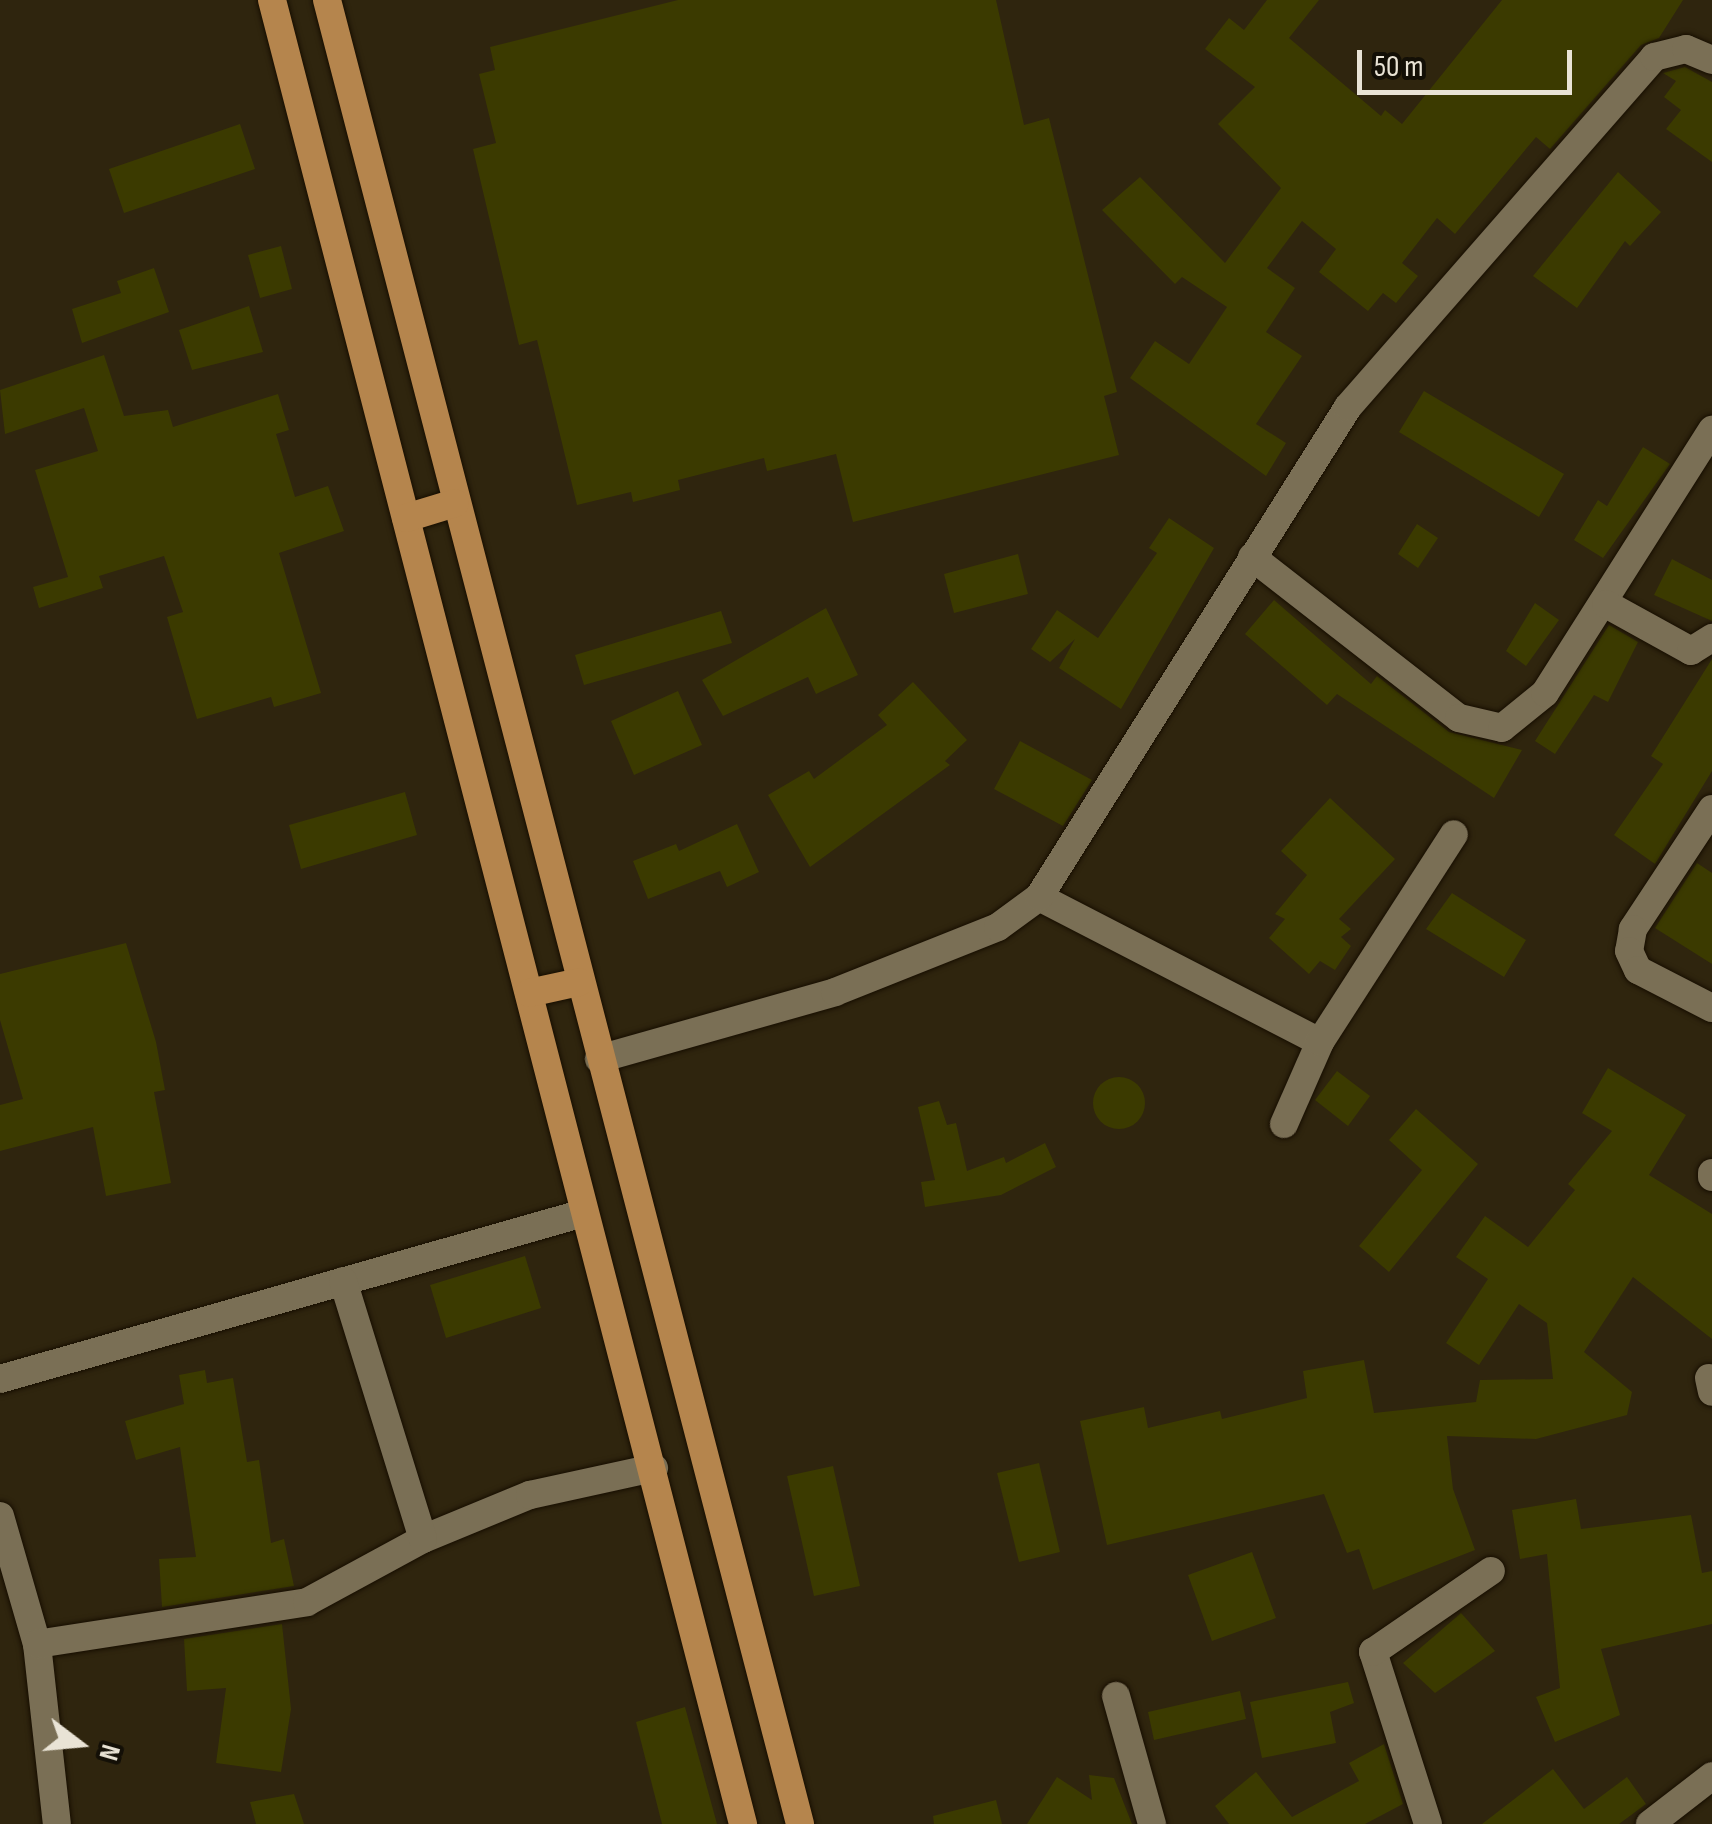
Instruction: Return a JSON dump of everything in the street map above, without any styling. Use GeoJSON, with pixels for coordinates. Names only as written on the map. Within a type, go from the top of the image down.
{"type":"FeatureCollection","features":[{"type":"Feature","properties":{"kind":"main road"},"geometry":{"type":"LineString","coordinates":[[272,0],[743,1824]]}},
{"type":"Feature","properties":{"kind":"main road"},"geometry":{"type":"LineString","coordinates":[[326,0],[578,982],[800,1824]]}},
{"type":"Feature","properties":{"kind":"main road"},"geometry":{"type":"LineString","coordinates":[[406,518],[455,503]]}},
{"type":"Feature","properties":{"kind":"main road"},"geometry":{"type":"LineString","coordinates":[[530,993],[578,982]]}},
{"type":"Feature","properties":{"kind":"street"},"geometry":{"type":"LineString","coordinates":[[598,1058],[835,992],[998,927],[1039,897],[1348,408],[1654,57],[1686,49],[1712,60]]}},
{"type":"Feature","properties":{"kind":"street"},"geometry":{"type":"LineString","coordinates":[[1252,558],[1460,718],[1502,728],[1545,693],[1606,604],[1712,430]]}},
{"type":"Feature","properties":{"kind":"street"},"geometry":{"type":"LineString","coordinates":[[1606,604],[1691,651],[1712,638]]}},
{"type":"Feature","properties":{"kind":"street"},"geometry":{"type":"LineString","coordinates":[[1712,809],[1633,929],[1629,952],[1638,970],[1712,1008]]}},
{"type":"Feature","properties":{"kind":"street"},"geometry":{"type":"LineString","coordinates":[[1284,1124],[1320,1042],[1454,834]]}},
{"type":"Feature","properties":{"kind":"street"},"geometry":{"type":"LineString","coordinates":[[1039,897],[1320,1042]]}},
{"type":"Feature","properties":{"kind":"street"},"geometry":{"type":"LineString","coordinates":[[0,1378],[584,1213]]}},
{"type":"Feature","properties":{"kind":"street"},"geometry":{"type":"LineString","coordinates":[[343,1281],[423,1538]]}},
{"type":"Feature","properties":{"kind":"street"},"geometry":{"type":"LineString","coordinates":[[37,1644],[307,1602],[423,1538],[530,1495],[654,1468]]}},
{"type":"Feature","properties":{"kind":"street"},"geometry":{"type":"LineString","coordinates":[[0,1516],[37,1644],[57,1824]]}},
{"type":"Feature","properties":{"kind":"street"},"geometry":{"type":"LineString","coordinates":[[1428,1824],[1372,1652],[1490,1571]]}},
{"type":"Feature","properties":{"kind":"street"},"geometry":{"type":"LineString","coordinates":[[1116,1696],[1152,1824]]}},
{"type":"Feature","properties":{"kind":"street"},"geometry":{"type":"LineString","coordinates":[[1650,1824],[1712,1776]]}},
{"type":"Feature","properties":{"kind":"building"},"geometry":{"type":"Polygon","coordinates":[[[678,0],[996,0],[1024,125],[1049,118],[1117,392],[1104,396],[1119,455],[853,522],[836,454],[767,471],[764,458],[678,480],[680,490],[633,502],[631,492],[577,505],[537,340],[519,345],[473,149],[496,143],[479,74],[495,70],[490,47],[678,0]]]}},
{"type":"Feature","properties":{"kind":"building"},"geometry":{"type":"Polygon","coordinates":[[[1267,0],[1319,0],[1289,38],[1381,116],[1385,110],[1402,124],[1502,0],[1683,0],[1659,38],[1641,45],[1550,149],[1536,137],[1455,234],[1437,218],[1402,263],[1418,276],[1396,303],[1383,293],[1368,311],[1319,272],[1336,249],[1302,221],[1267,268],[1295,288],[1266,332],[1302,356],[1256,424],[1286,443],[1266,476],[1130,378],[1155,341],[1189,364],[1227,307],[1182,277],[1175,284],[1102,210],[1140,177],[1225,263],[1281,188],[1218,124],[1255,87],[1205,49],[1229,18],[1244,30],[1267,0]]]}},
{"type":"Feature","properties":{"kind":"building"},"geometry":{"type":"Polygon","coordinates":[[[1685,67],[1712,82],[1712,162],[1666,129],[1681,110],[1664,97],[1676,81],[1663,73],[1685,67]]]}},
{"type":"Feature","properties":{"kind":"building"},"geometry":{"type":"Polygon","coordinates":[[[240,124],[255,169],[124,213],[109,169],[240,124]]]}},
{"type":"Feature","properties":{"kind":"building"},"geometry":{"type":"Polygon","coordinates":[[[1618,172],[1661,212],[1630,246],[1625,241],[1577,308],[1533,276],[1618,172]]]}},
{"type":"Feature","properties":{"kind":"building"},"geometry":{"type":"Polygon","coordinates":[[[281,246],[292,289],[260,298],[248,255],[281,246]]]}},
{"type":"Feature","properties":{"kind":"building"},"geometry":{"type":"Polygon","coordinates":[[[154,268],[169,312],[82,343],[72,309],[121,293],[117,281],[154,268]]]}},
{"type":"Feature","properties":{"kind":"building"},"geometry":{"type":"Polygon","coordinates":[[[249,306],[263,352],[192,370],[179,330],[249,306]]]}},
{"type":"Feature","properties":{"kind":"building"},"geometry":{"type":"Polygon","coordinates":[[[104,355],[124,416],[168,410],[173,427],[278,394],[289,430],[276,434],[295,497],[328,486],[344,531],[279,553],[321,693],[274,707],[271,697],[197,719],[167,617],[183,612],[164,556],[99,576],[103,588],[39,608],[33,587],[68,577],[35,470],[98,451],[84,408],[5,434],[0,390],[104,355]]]}},
{"type":"Feature","properties":{"kind":"building"},"geometry":{"type":"Polygon","coordinates":[[[1424,391],[1564,474],[1539,517],[1399,432],[1424,391]]]}},
{"type":"Feature","properties":{"kind":"building"},"geometry":{"type":"Polygon","coordinates":[[[1643,447],[1670,464],[1603,558],[1574,540],[1598,500],[1607,506],[1643,447]]]}},
{"type":"Feature","properties":{"kind":"building"},"geometry":{"type":"Polygon","coordinates":[[[1169,518],[1214,548],[1121,709],[1059,668],[1075,639],[1050,662],[1031,649],[1057,610],[1098,638],[1157,553],[1149,548],[1169,518]]]}},
{"type":"Feature","properties":{"kind":"building"},"geometry":{"type":"Polygon","coordinates":[[[1417,524],[1438,538],[1418,568],[1398,554],[1417,524]]]}},
{"type":"Feature","properties":{"kind":"building"},"geometry":{"type":"Polygon","coordinates":[[[1018,554],[1028,594],[954,613],[944,574],[1018,554]]]}},
{"type":"Feature","properties":{"kind":"building"},"geometry":{"type":"Polygon","coordinates":[[[1672,559],[1712,580],[1712,621],[1654,595],[1672,559]]]}},
{"type":"Feature","properties":{"kind":"building"},"geometry":{"type":"Polygon","coordinates":[[[1274,600],[1371,684],[1377,676],[1449,732],[1522,750],[1494,798],[1337,694],[1327,705],[1245,634],[1274,600]]]}},
{"type":"Feature","properties":{"kind":"building"},"geometry":{"type":"Polygon","coordinates":[[[1535,603],[1559,620],[1526,666],[1506,651],[1535,603]]]}},
{"type":"Feature","properties":{"kind":"building"},"geometry":{"type":"Polygon","coordinates":[[[826,608],[858,675],[816,694],[808,677],[723,716],[702,680],[826,608]]]}},
{"type":"Feature","properties":{"kind":"building"},"geometry":{"type":"Polygon","coordinates":[[[721,611],[732,643],[584,685],[575,655],[721,611]]]}},
{"type":"Feature","properties":{"kind":"building"},"geometry":{"type":"Polygon","coordinates":[[[1609,625],[1638,642],[1608,702],[1594,695],[1555,754],[1535,741],[1609,625]]]}},
{"type":"Feature","properties":{"kind":"building"},"geometry":{"type":"Polygon","coordinates":[[[1712,659],[1712,771],[1655,864],[1614,835],[1663,764],[1651,756],[1712,659]]]}},
{"type":"Feature","properties":{"kind":"building"},"geometry":{"type":"Polygon","coordinates":[[[913,682],[967,740],[945,761],[950,765],[810,867],[768,795],[809,771],[814,779],[887,725],[878,715],[913,682]]]}},
{"type":"Feature","properties":{"kind":"building"},"geometry":{"type":"Polygon","coordinates":[[[678,691],[702,745],[634,775],[611,721],[678,691]]]}},
{"type":"Feature","properties":{"kind":"building"},"geometry":{"type":"Polygon","coordinates":[[[1020,741],[1092,780],[1063,826],[994,789],[1020,741]]]}},
{"type":"Feature","properties":{"kind":"building"},"geometry":{"type":"Polygon","coordinates":[[[405,792],[417,835],[301,869],[289,825],[405,792]]]}},
{"type":"Feature","properties":{"kind":"building"},"geometry":{"type":"Polygon","coordinates":[[[1330,798],[1395,859],[1339,919],[1351,929],[1341,937],[1351,946],[1335,970],[1320,961],[1309,974],[1269,938],[1285,919],[1275,914],[1307,875],[1281,851],[1330,798]]]}},
{"type":"Feature","properties":{"kind":"building"},"geometry":{"type":"Polygon","coordinates":[[[737,824],[759,872],[727,887],[720,871],[648,899],[633,861],[676,844],[679,851],[737,824]]]}},
{"type":"Feature","properties":{"kind":"building"},"geometry":{"type":"Polygon","coordinates":[[[1697,863],[1712,873],[1712,964],[1655,928],[1697,863]]]}},
{"type":"Feature","properties":{"kind":"building"},"geometry":{"type":"Polygon","coordinates":[[[1452,893],[1526,940],[1504,977],[1426,929],[1452,893]]]}},
{"type":"Feature","properties":{"kind":"building"},"geometry":{"type":"Polygon","coordinates":[[[126,943],[156,1042],[165,1090],[154,1092],[171,1183],[106,1196],[93,1127],[0,1151],[0,1105],[23,1099],[0,1020],[0,974],[126,943]]]}},
{"type":"Feature","properties":{"kind":"building"},"geometry":{"type":"Polygon","coordinates":[[[1608,1068],[1686,1115],[1649,1175],[1712,1214],[1712,1339],[1633,1277],[1584,1352],[1632,1392],[1627,1415],[1536,1439],[1447,1436],[1453,1489],[1475,1550],[1373,1590],[1359,1549],[1347,1553],[1324,1494],[1107,1545],[1080,1421],[1144,1407],[1148,1428],[1220,1411],[1222,1419],[1307,1398],[1303,1371],[1364,1360],[1374,1413],[1476,1402],[1480,1380],[1553,1379],[1547,1323],[1519,1304],[1479,1365],[1446,1343],[1488,1279],[1456,1257],[1485,1216],[1528,1247],[1575,1190],[1568,1184],[1612,1131],[1582,1113],[1608,1068]]]}},
{"type":"Feature","properties":{"kind":"building"},"geometry":{"type":"Polygon","coordinates":[[[1337,1071],[1370,1096],[1348,1126],[1315,1100],[1337,1071]]]}},
{"type":"Feature","properties":{"kind":"building"},"geometry":{"type":"Polygon","coordinates":[[[1119,1077],[1138,1084],[1145,1103],[1138,1122],[1119,1129],[1100,1122],[1093,1103],[1100,1084],[1119,1077]]]}},
{"type":"Feature","properties":{"kind":"building"},"geometry":{"type":"Polygon","coordinates":[[[939,1101],[947,1125],[956,1123],[967,1171],[1004,1157],[1006,1163],[1045,1143],[1056,1167],[1001,1195],[925,1207],[921,1182],[935,1180],[918,1107],[939,1101]]]}},
{"type":"Feature","properties":{"kind":"building"},"geometry":{"type":"Polygon","coordinates":[[[1416,1109],[1478,1164],[1389,1272],[1359,1246],[1422,1170],[1389,1140],[1416,1109]]]}},
{"type":"Feature","properties":{"kind":"building"},"geometry":{"type":"Polygon","coordinates":[[[525,1256],[541,1308],[446,1338],[430,1285],[525,1256]]]}},
{"type":"Feature","properties":{"kind":"building"},"geometry":{"type":"Polygon","coordinates":[[[205,1370],[207,1383],[233,1378],[247,1462],[259,1460],[271,1543],[284,1539],[294,1586],[162,1607],[159,1559],[196,1557],[180,1447],[136,1460],[125,1421],[184,1404],[179,1375],[205,1370]]]}},
{"type":"Feature","properties":{"kind":"building"},"geometry":{"type":"Polygon","coordinates":[[[1039,1463],[1060,1552],[1019,1562],[997,1473],[1039,1463]]]}},
{"type":"Feature","properties":{"kind":"building"},"geometry":{"type":"Polygon","coordinates":[[[833,1466],[860,1586],[814,1596],[787,1476],[833,1466]]]}},
{"type":"Feature","properties":{"kind":"building"},"geometry":{"type":"Polygon","coordinates":[[[1576,1499],[1581,1529],[1691,1515],[1702,1573],[1712,1571],[1712,1624],[1601,1649],[1620,1715],[1555,1742],[1536,1697],[1560,1688],[1547,1554],[1520,1559],[1512,1510],[1576,1499]]]}},
{"type":"Feature","properties":{"kind":"building"},"geometry":{"type":"Polygon","coordinates":[[[1252,1552],[1276,1618],[1212,1641],[1188,1575],[1252,1552]]]}},
{"type":"Feature","properties":{"kind":"building"},"geometry":{"type":"Polygon","coordinates":[[[1461,1613],[1495,1651],[1435,1693],[1403,1663],[1461,1613]]]}},
{"type":"Feature","properties":{"kind":"building"},"geometry":{"type":"Polygon","coordinates":[[[282,1624],[291,1709],[281,1772],[216,1763],[226,1688],[187,1691],[184,1639],[282,1624]]]}},
{"type":"Feature","properties":{"kind":"building"},"geometry":{"type":"Polygon","coordinates":[[[1348,1682],[1354,1703],[1330,1712],[1336,1743],[1262,1758],[1250,1702],[1348,1682]]]}},
{"type":"Feature","properties":{"kind":"building"},"geometry":{"type":"Polygon","coordinates":[[[1240,1691],[1246,1719],[1154,1740],[1148,1712],[1240,1691]]]}},
{"type":"Feature","properties":{"kind":"building"},"geometry":{"type":"Polygon","coordinates":[[[685,1707],[717,1824],[662,1824],[636,1722],[685,1707]]]}},
{"type":"Feature","properties":{"kind":"building"},"geometry":{"type":"Polygon","coordinates":[[[1384,1744],[1403,1804],[1365,1824],[1229,1824],[1215,1806],[1256,1772],[1292,1817],[1359,1781],[1349,1763],[1384,1744]]]}},
{"type":"Feature","properties":{"kind":"building"},"geometry":{"type":"Polygon","coordinates":[[[1553,1769],[1584,1809],[1627,1777],[1646,1804],[1619,1824],[1482,1824],[1553,1769]]]}},
{"type":"Feature","properties":{"kind":"building"},"geometry":{"type":"Polygon","coordinates":[[[1089,1775],[1114,1778],[1132,1824],[1027,1824],[1057,1777],[1092,1800],[1089,1775]]]}},
{"type":"Feature","properties":{"kind":"building"},"geometry":{"type":"Polygon","coordinates":[[[294,1794],[304,1824],[256,1824],[250,1802],[294,1794]]]}},
{"type":"Feature","properties":{"kind":"building"},"geometry":{"type":"Polygon","coordinates":[[[996,1800],[1002,1824],[934,1824],[933,1816],[996,1800]]]}}]}
